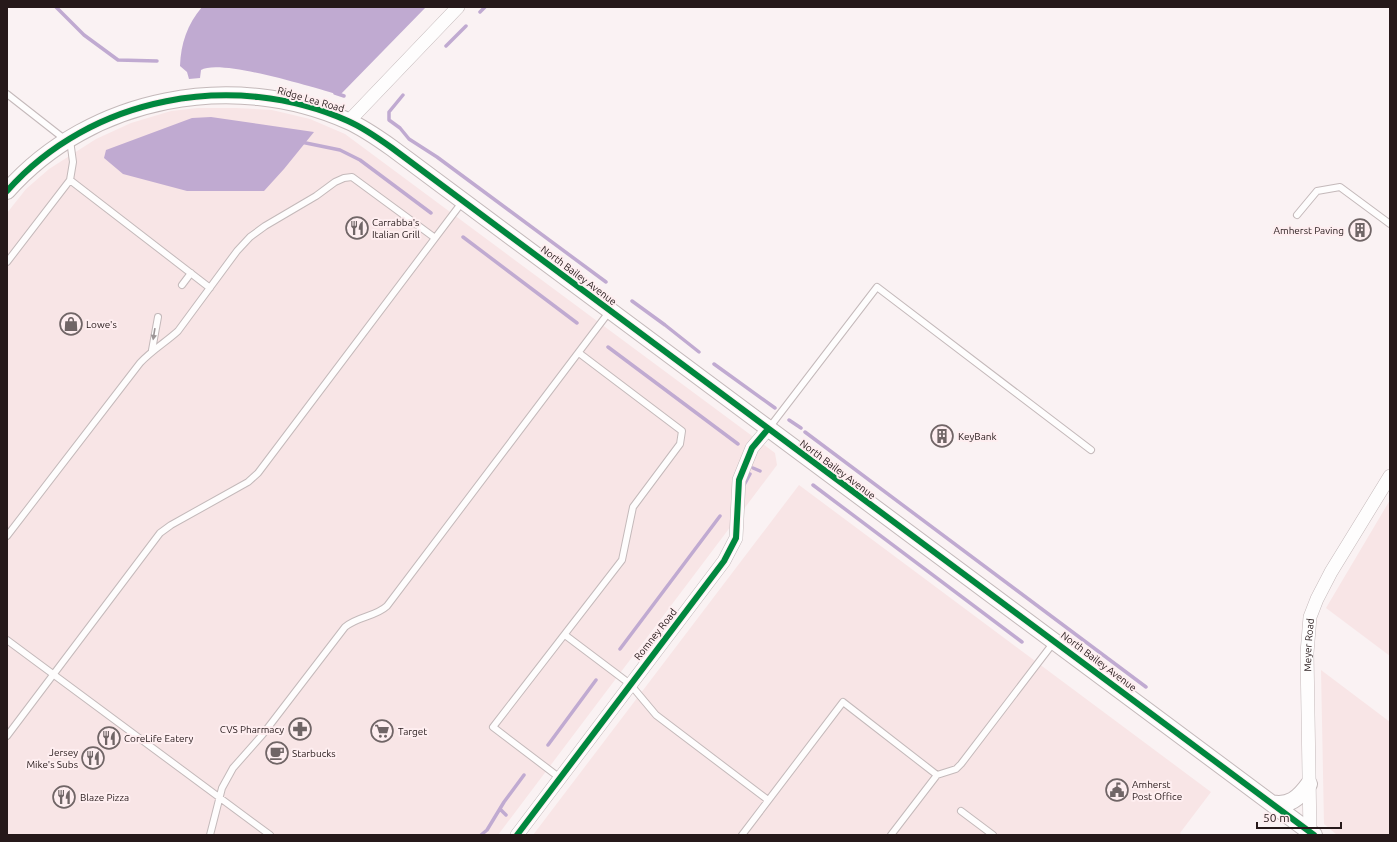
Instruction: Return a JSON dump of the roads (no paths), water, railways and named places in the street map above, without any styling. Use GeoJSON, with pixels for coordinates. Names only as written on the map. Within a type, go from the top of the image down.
{"type":"FeatureCollection","features":[{"type":"Feature","properties":{"kind":"street","name":"Ridge Lea Road"},"geometry":{"type":"LineString","coordinates":[[7,191],[26,171],[69,140],[96,124],[139,107],[170,100],[202,96],[231,95],[270,98],[292,102],[349,121],[458,7]]}},
{"type":"Feature","properties":{"kind":"street","name":"North Bailey Avenue"},"geometry":{"type":"LineString","coordinates":[[349,121],[392,148],[908,534],[944,558],[1311,834]]}},
{"type":"Feature","properties":{"kind":"street","name":"Romney Road"},"geometry":{"type":"LineString","coordinates":[[517,835],[724,561],[736,538],[739,480],[752,448],[768,429]]}},
{"type":"Feature","properties":{"kind":"street","name":"Meyer Road"},"geometry":{"type":"LineString","coordinates":[[1311,834],[1307,653],[1310,617],[1317,599],[1331,572],[1390,476]]}},
{"type":"Feature","properties":{"kind":"street"},"geometry":{"type":"LineString","coordinates":[[1271,803],[1278,804],[1292,801],[1303,792],[1309,784]]}},
{"type":"Feature","properties":{"kind":"lane"},"geometry":{"type":"LineString","coordinates":[[7,94],[69,140],[73,162],[70,180],[7,262]]}},
{"type":"Feature","properties":{"kind":"lane"},"geometry":{"type":"LineString","coordinates":[[7,536],[140,363],[152,350],[167,341],[178,330],[237,251],[250,237],[265,226],[300,207],[335,182],[344,178],[352,177],[361,182],[435,238]]}},
{"type":"Feature","properties":{"kind":"lane"},"geometry":{"type":"LineString","coordinates":[[70,180],[210,288]]}},
{"type":"Feature","properties":{"kind":"lane"},"geometry":{"type":"LineString","coordinates":[[1297,215],[1317,192],[1340,187],[1390,224]]}},
{"type":"Feature","properties":{"kind":"lane"},"geometry":{"type":"LineString","coordinates":[[7,736],[160,533],[171,525],[248,482],[258,473],[463,201]]}},
{"type":"Feature","properties":{"kind":"lane"},"geometry":{"type":"LineString","coordinates":[[182,285],[191,274]]}},
{"type":"Feature","properties":{"kind":"lane"},"geometry":{"type":"LineString","coordinates":[[768,429],[877,287],[1091,450]]}},
{"type":"Feature","properties":{"kind":"lane"},"geometry":{"type":"LineString","coordinates":[[210,835],[222,788],[233,768],[262,734],[346,627],[352,621],[382,611],[387,606],[610,310]]}},
{"type":"Feature","properties":{"kind":"lane"},"geometry":{"type":"LineString","coordinates":[[152,350],[158,317]]}},
{"type":"Feature","properties":{"kind":"lane"},"geometry":{"type":"LineString","coordinates":[[560,778],[493,727],[622,560],[633,507],[680,444],[682,432],[579,353]]}},
{"type":"Feature","properties":{"kind":"lane"},"geometry":{"type":"LineString","coordinates":[[565,635],[630,684],[656,715],[768,800]]}},
{"type":"Feature","properties":{"kind":"lane"},"geometry":{"type":"LineString","coordinates":[[7,640],[270,835]]}},
{"type":"Feature","properties":{"kind":"lane"},"geometry":{"type":"LineString","coordinates":[[891,835],[937,775],[956,769],[961,764],[1055,641]]}},
{"type":"Feature","properties":{"kind":"lane"},"geometry":{"type":"LineString","coordinates":[[742,835],[843,702],[937,775]]}},
{"type":"Feature","properties":{"kind":"lane"},"geometry":{"type":"LineString","coordinates":[[961,811],[993,835]]}},
{"type":"Feature","properties":{"kind":"waterway"},"geometry":{"type":"LineString","coordinates":[[56,7],[84,35],[118,60],[157,61]]}},
{"type":"Feature","properties":{"kind":"waterway"},"geometry":{"type":"LineString","coordinates":[[480,12],[485,7]]}},
{"type":"Feature","properties":{"kind":"waterway"},"geometry":{"type":"LineString","coordinates":[[446,46],[466,26]]}},
{"type":"Feature","properties":{"kind":"waterway"},"geometry":{"type":"LineString","coordinates":[[335,93],[344,96]]}},
{"type":"Feature","properties":{"kind":"waterway"},"geometry":{"type":"LineString","coordinates":[[403,95],[389,112],[389,120],[400,128],[409,139],[437,157],[606,282]]}},
{"type":"Feature","properties":{"kind":"waterway"},"geometry":{"type":"LineString","coordinates":[[301,142],[340,150],[360,160],[431,213]]}},
{"type":"Feature","properties":{"kind":"waterway"},"geometry":{"type":"LineString","coordinates":[[463,237],[577,323]]}},
{"type":"Feature","properties":{"kind":"waterway"},"geometry":{"type":"LineString","coordinates":[[632,301],[699,352]]}},
{"type":"Feature","properties":{"kind":"waterway"},"geometry":{"type":"LineString","coordinates":[[608,347],[738,444]]}},
{"type":"Feature","properties":{"kind":"waterway"},"geometry":{"type":"LineString","coordinates":[[714,364],[775,408]]}},
{"type":"Feature","properties":{"kind":"waterway"},"geometry":{"type":"LineString","coordinates":[[789,420],[801,428]]}},
{"type":"Feature","properties":{"kind":"waterway"},"geometry":{"type":"LineString","coordinates":[[805,432],[1146,687]]}},
{"type":"Feature","properties":{"kind":"waterway"},"geometry":{"type":"LineString","coordinates":[[753,468],[760,471]]}},
{"type":"Feature","properties":{"kind":"waterway"},"geometry":{"type":"LineString","coordinates":[[744,485],[750,474]]}},
{"type":"Feature","properties":{"kind":"waterway"},"geometry":{"type":"LineString","coordinates":[[813,485],[1022,642]]}},
{"type":"Feature","properties":{"kind":"waterway"},"geometry":{"type":"LineString","coordinates":[[620,649],[720,516]]}},
{"type":"Feature","properties":{"kind":"waterway"},"geometry":{"type":"LineString","coordinates":[[548,745],[596,680]]}},
{"type":"Feature","properties":{"kind":"waterway"},"geometry":{"type":"LineString","coordinates":[[481,835],[487,830],[504,802],[524,775]]}},
{"type":"Feature","properties":{"kind":"waterway"},"geometry":{"type":"LineString","coordinates":[[501,810],[506,815]]}},
{"type":"Feature","properties":{"kind":"place","name":"Carrabba's Italian Grill"},"geometry":{"type":"Point","coordinates":[357,228]}},
{"type":"Feature","properties":{"kind":"place","name":"Amherst Paving"},"geometry":{"type":"Point","coordinates":[1360,230]}},
{"type":"Feature","properties":{"kind":"place","name":"Lowe's"},"geometry":{"type":"Point","coordinates":[71,324]}},
{"type":"Feature","properties":{"kind":"place","name":"KeyBank"},"geometry":{"type":"Point","coordinates":[942,436]}},
{"type":"Feature","properties":{"kind":"place","name":"CVS Pharmacy"},"geometry":{"type":"Point","coordinates":[300,729]}},
{"type":"Feature","properties":{"kind":"place","name":"Target"},"geometry":{"type":"Point","coordinates":[382,731]}},
{"type":"Feature","properties":{"kind":"place","name":"CoreLife Eatery"},"geometry":{"type":"Point","coordinates":[109,738]}},
{"type":"Feature","properties":{"kind":"place","name":"Starbucks"},"geometry":{"type":"Point","coordinates":[277,753]}},
{"type":"Feature","properties":{"kind":"place","name":"Jersey Mike's Subs"},"geometry":{"type":"Point","coordinates":[93,758]}},
{"type":"Feature","properties":{"kind":"place","name":"Amherst Post Office"},"geometry":{"type":"Point","coordinates":[1117,790]}},
{"type":"Feature","properties":{"kind":"place","name":"Blaze Pizza"},"geometry":{"type":"Point","coordinates":[64,797]}}]}
